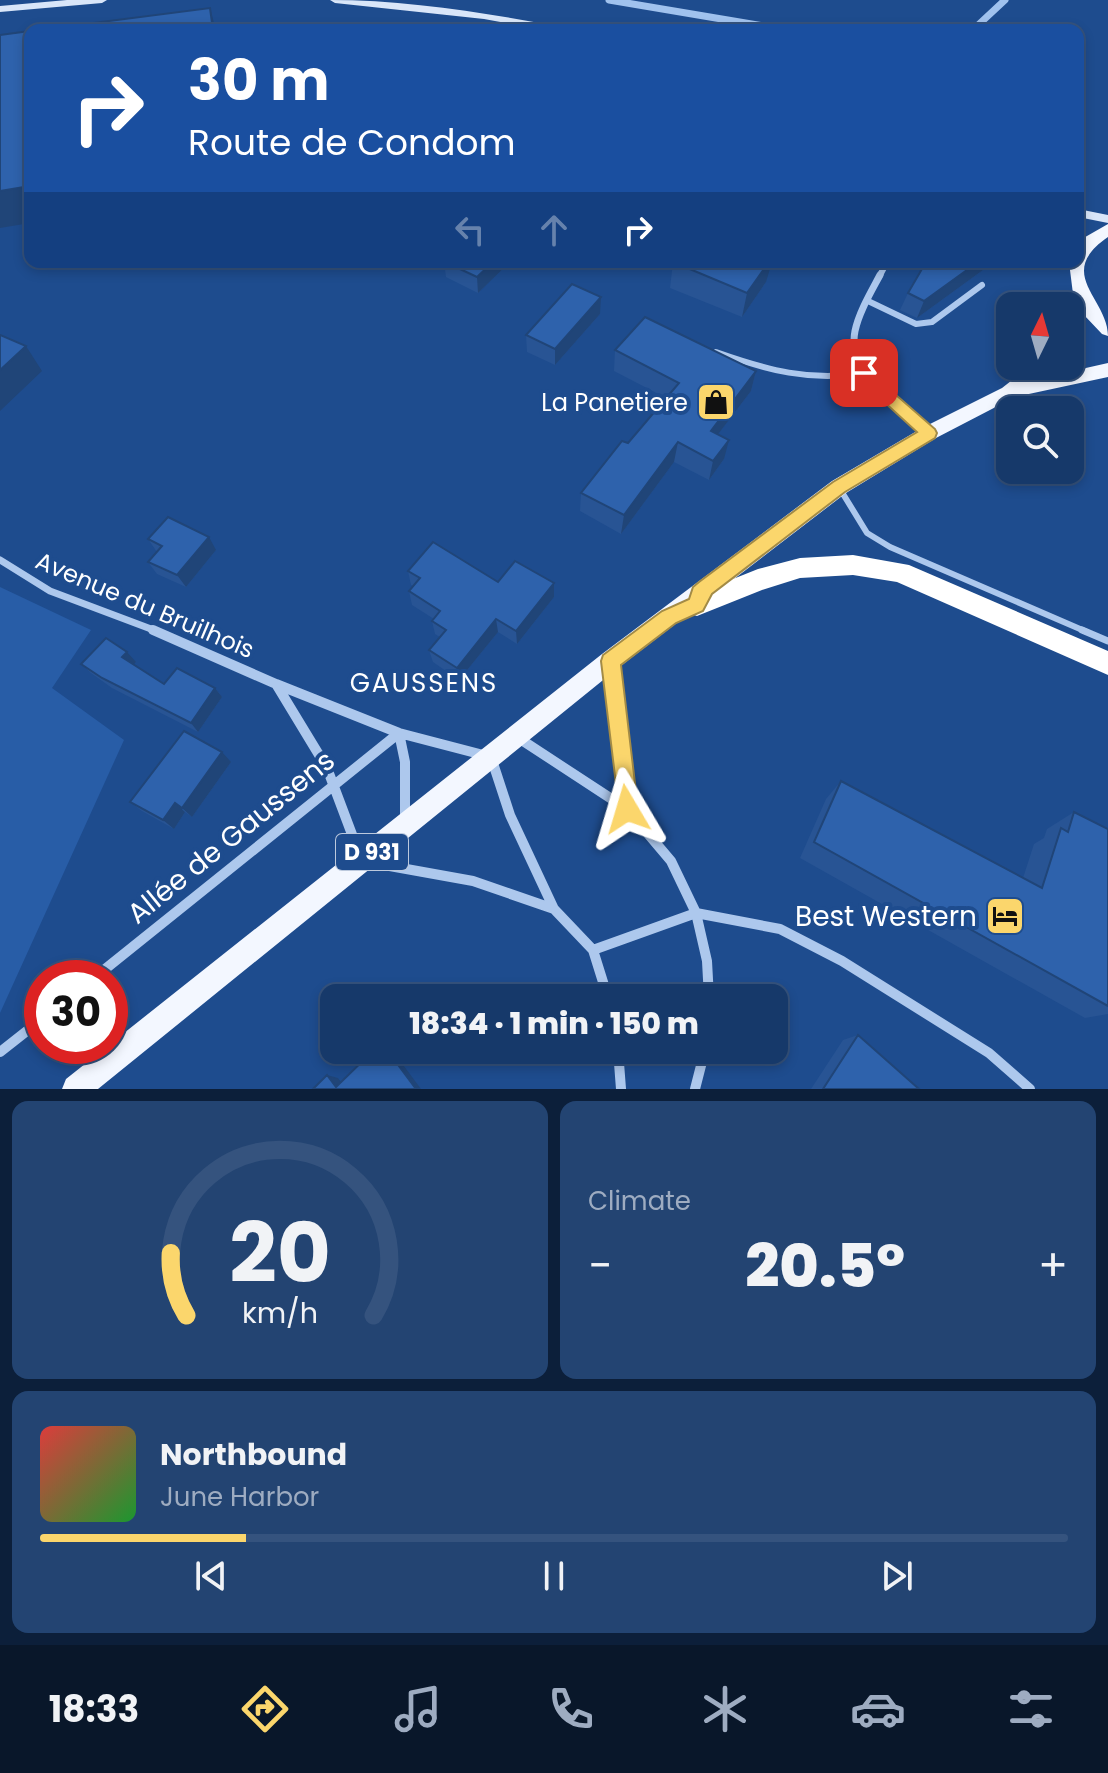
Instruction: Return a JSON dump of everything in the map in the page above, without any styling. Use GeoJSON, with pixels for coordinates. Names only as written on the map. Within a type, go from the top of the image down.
{"type":"FeatureCollection","features":[{"type":"Feature","properties":{"kind":"highway"},"geometry":{"type":"LineString","coordinates":[[698,599],[800,568],[853,565],[900,572],[1108,663]]}},
{"type":"Feature","properties":{"kind":"main road"},"geometry":{"type":"LineString","coordinates":[[1084,248],[1108,229]]}},
{"type":"Feature","properties":{"kind":"main road"},"geometry":{"type":"LineString","coordinates":[[1077,268],[1080,292]]}},
{"type":"Feature","properties":{"kind":"main road"},"geometry":{"type":"LineString","coordinates":[[1084,300],[1096,319],[1108,330]]}},
{"type":"Feature","properties":{"kind":"main road","name":"D 931"},"geometry":{"type":"LineString","coordinates":[[1008,393],[1108,370]]}},
{"type":"Feature","properties":{"kind":"main road","name":"D 931"},"geometry":{"type":"LineString","coordinates":[[76,1089],[610,661],[698,599],[839,487],[929,433],[1008,393],[1024,380]]}},
{"type":"Feature","properties":{"kind":"street"},"geometry":{"type":"LineString","coordinates":[[0,9],[102,0]]}},
{"type":"Feature","properties":{"kind":"street"},"geometry":{"type":"LineString","coordinates":[[335,0],[484,16],[529,24]]}},
{"type":"Feature","properties":{"kind":"street"},"geometry":{"type":"LineString","coordinates":[[1084,214],[1108,219]]}},
{"type":"Feature","properties":{"kind":"street"},"geometry":{"type":"LineString","coordinates":[[884,268],[854,333],[854,350],[864,373],[929,433]]}},
{"type":"Feature","properties":{"kind":"street","name":"Avenue du Bruilhois"},"geometry":{"type":"LineString","coordinates":[[0,560],[50,591],[167,635],[276,684],[399,733],[491,757]]}},
{"type":"Feature","properties":{"kind":"street"},"geometry":{"type":"LineString","coordinates":[[610,661],[627,809]]}},
{"type":"Feature","properties":{"kind":"street","name":"Avenue du Bruilhois"},"geometry":{"type":"LineString","coordinates":[[276,684],[309,729],[336,783],[362,861]]}},
{"type":"Feature","properties":{"kind":"street"},"geometry":{"type":"LineString","coordinates":[[399,733],[405,762],[404,827]]}},
{"type":"Feature","properties":{"kind":"street","name":"Allée de Gaussens"},"geometry":{"type":"LineString","coordinates":[[116,960],[399,733]]}},
{"type":"Feature","properties":{"kind":"street"},"geometry":{"type":"LineString","coordinates":[[516,737],[627,809],[671,861],[696,913],[707,961],[708,984]]}},
{"type":"Feature","properties":{"kind":"street"},"geometry":{"type":"LineString","coordinates":[[491,757],[510,815],[554,909],[593,950],[604,984]]}},
{"type":"Feature","properties":{"kind":"street"},"geometry":{"type":"LineString","coordinates":[[362,861],[473,881],[554,909]]}},
{"type":"Feature","properties":{"kind":"street"},"geometry":{"type":"LineString","coordinates":[[593,950],[696,913],[780,929],[842,961],[989,1053],[1030,1089]]}},
{"type":"Feature","properties":{"kind":"street"},"geometry":{"type":"LineString","coordinates":[[0,1052],[24,1033]]}},
{"type":"Feature","properties":{"kind":"street"},"geometry":{"type":"LineString","coordinates":[[619,1064],[621,1089]]}},
{"type":"Feature","properties":{"kind":"street"},"geometry":{"type":"LineString","coordinates":[[695,1089],[701,1064]]}},
{"type":"Feature","properties":{"kind":"lane"},"geometry":{"type":"LineString","coordinates":[[868,301],[916,324],[932,322],[982,285]]}},
{"type":"Feature","properties":{"kind":"lane"},"geometry":{"type":"LineString","coordinates":[[714,352],[790,375],[829,381],[864,373]]}},
{"type":"Feature","properties":{"kind":"lane"},"geometry":{"type":"LineString","coordinates":[[839,487],[867,533],[890,547],[1108,641]]}},
{"type":"Feature","properties":{"kind":"shaded area"},"geometry":{"type":"Polygon","coordinates":[[[0,587],[91,630],[52,688],[124,740],[0,1013],[0,587]]]}},
{"type":"Feature","properties":{"kind":"building"},"geometry":{"type":"Polygon","coordinates":[[[210,8],[212,24],[86,24],[210,8]]]}},
{"type":"Feature","properties":{"kind":"building"},"geometry":{"type":"Polygon","coordinates":[[[24,32],[24,187],[0,191],[0,35],[24,32]]]}},
{"type":"Feature","properties":{"kind":"building"},"geometry":{"type":"Polygon","coordinates":[[[458,268],[487,268],[477,277],[458,268]]]}},
{"type":"Feature","properties":{"kind":"building"},"geometry":{"type":"Polygon","coordinates":[[[687,268],[765,268],[747,293],[687,268]]]}},
{"type":"Feature","properties":{"kind":"building"},"geometry":{"type":"Polygon","coordinates":[[[923,268],[970,268],[924,301],[908,293],[923,268]]]}},
{"type":"Feature","properties":{"kind":"building"},"geometry":{"type":"Polygon","coordinates":[[[572,284],[601,297],[555,349],[526,335],[572,284]]]}},
{"type":"Feature","properties":{"kind":"building"},"geometry":{"type":"Polygon","coordinates":[[[645,317],[756,371],[711,431],[729,440],[713,461],[678,442],[624,515],[581,493],[622,441],[628,443],[679,383],[615,350],[645,317]]]}},
{"type":"Feature","properties":{"kind":"building"},"geometry":{"type":"Polygon","coordinates":[[[0,335],[26,346],[0,370],[0,335]]]}},
{"type":"Feature","properties":{"kind":"building"},"geometry":{"type":"Polygon","coordinates":[[[168,517],[209,537],[177,575],[148,562],[162,546],[148,539],[168,517]]]}},
{"type":"Feature","properties":{"kind":"building"},"geometry":{"type":"Polygon","coordinates":[[[433,542],[498,582],[515,561],[554,583],[516,631],[496,619],[457,668],[429,650],[446,630],[432,621],[440,611],[409,591],[420,578],[408,571],[433,542]]]}},
{"type":"Feature","properties":{"kind":"building"},"geometry":{"type":"Polygon","coordinates":[[[106,638],[127,652],[122,657],[164,684],[177,668],[215,688],[191,723],[102,678],[81,664],[106,638]]]}},
{"type":"Feature","properties":{"kind":"building"},"geometry":{"type":"Polygon","coordinates":[[[184,731],[222,752],[182,808],[175,803],[163,820],[130,802],[184,731]]]}},
{"type":"Feature","properties":{"kind":"building","name":"Best Western"},"geometry":{"type":"Polygon","coordinates":[[[841,781],[1042,888],[1061,828],[1068,832],[1074,812],[1108,829],[1108,1006],[814,842],[841,781]]]}},
{"type":"Feature","properties":{"kind":"building"},"geometry":{"type":"Polygon","coordinates":[[[858,1035],[919,1089],[823,1089],[858,1035]]]}},
{"type":"Feature","properties":{"kind":"building"},"geometry":{"type":"Polygon","coordinates":[[[360,1064],[397,1064],[416,1089],[313,1089],[327,1075],[336,1087],[360,1064]]]}},
{"type":"Feature","properties":{"kind":"waterway"},"geometry":{"type":"LineString","coordinates":[[609,0],[751,24]]}},
{"type":"Feature","properties":{"kind":"waterway"},"geometry":{"type":"LineString","coordinates":[[979,24],[1005,0]]}},
{"type":"Feature","properties":{"kind":"place","name":"La Panetiere"},"geometry":{"type":"Point","coordinates":[716,402]}},
{"type":"Feature","properties":{"kind":"place","name":"Best Western"},"geometry":{"type":"Point","coordinates":[1005,916]}},
{"type":"Feature","properties":{"kind":"district","name":"GAUSSENS"},"geometry":{"type":"Point","coordinates":[424,683]}},
{"type":"Feature","properties":{"kind":"route"},"geometry":{"type":"LineString","coordinates":[[627,809],[610,661],[669,617],[697,605],[705,588],[839,487],[929,433],[864,373]]}}]}
